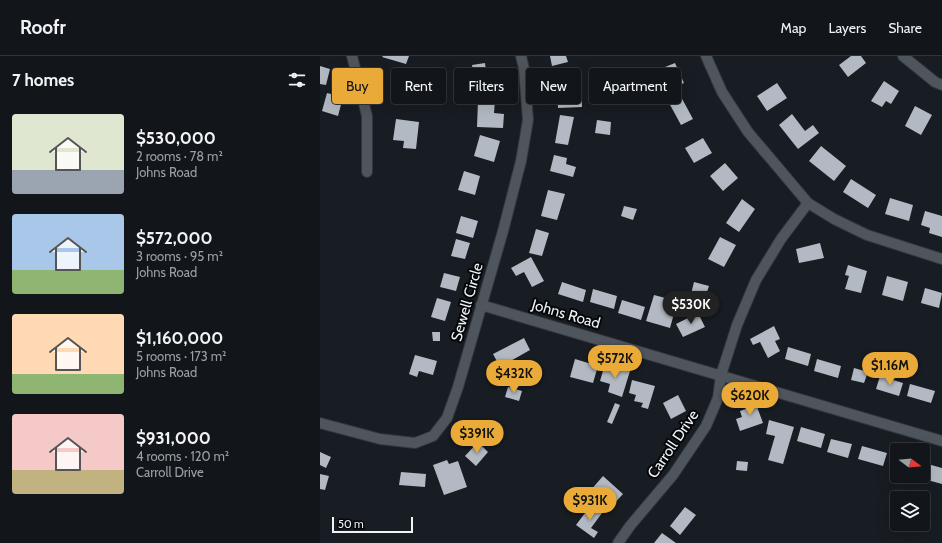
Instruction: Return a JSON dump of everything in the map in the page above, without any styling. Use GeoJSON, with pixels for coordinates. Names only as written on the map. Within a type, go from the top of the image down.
{"type":"FeatureCollection","features":[{"type":"Feature","properties":{"kind":"street"},"geometry":{"type":"LineString","coordinates":[[352,56],[367,116],[367,172]]}},
{"type":"Feature","properties":{"kind":"street","name":"Sewell Circle"},"geometry":{"type":"LineString","coordinates":[[320,424],[380,439],[415,443],[433,436],[447,418],[458,387],[503,231],[521,161],[528,120],[524,69],[521,56]]}},
{"type":"Feature","properties":{"kind":"street"},"geometry":{"type":"LineString","coordinates":[[706,56],[722,92],[748,132],[808,203],[834,219],[867,235],[942,258]]}},
{"type":"Feature","properties":{"kind":"street"},"geometry":{"type":"LineString","coordinates":[[903,56],[935,82],[942,85]]}},
{"type":"Feature","properties":{"kind":"street","name":"Carroll Drive"},"geometry":{"type":"LineString","coordinates":[[618,543],[630,526],[673,476],[706,426],[718,398],[721,375],[737,325],[756,280],[781,239],[808,203]]}},
{"type":"Feature","properties":{"kind":"street","name":"Johns Road"},"geometry":{"type":"LineString","coordinates":[[481,305],[942,441]]}},
{"type":"Feature","properties":{"kind":"building"},"geometry":{"type":"Polygon","coordinates":[[[409,56],[406,64],[382,57],[409,56]]]}},
{"type":"Feature","properties":{"kind":"building"},"geometry":{"type":"Polygon","coordinates":[[[550,56],[566,56],[568,62],[552,66],[550,56]]]}},
{"type":"Feature","properties":{"kind":"building"},"geometry":{"type":"Polygon","coordinates":[[[851,56],[861,56],[866,63],[848,77],[839,65],[851,56]]]}},
{"type":"Feature","properties":{"kind":"building"},"geometry":{"type":"Polygon","coordinates":[[[485,63],[486,68],[473,68],[472,65],[485,63]]]}},
{"type":"Feature","properties":{"kind":"building"},"geometry":{"type":"Polygon","coordinates":[[[675,63],[677,68],[662,68],[675,63]]]}},
{"type":"Feature","properties":{"kind":"building"},"geometry":{"type":"Polygon","coordinates":[[[320,66],[330,69],[326,85],[320,84],[320,66]]]}},
{"type":"Feature","properties":{"kind":"building"},"geometry":{"type":"Polygon","coordinates":[[[681,76],[684,83],[681,84],[681,76]]]}},
{"type":"Feature","properties":{"kind":"building"},"geometry":{"type":"Polygon","coordinates":[[[884,81],[899,91],[891,104],[886,101],[882,107],[871,101],[884,81]]]}},
{"type":"Feature","properties":{"kind":"building"},"geometry":{"type":"Polygon","coordinates":[[[581,82],[582,107],[558,108],[558,104],[581,104],[581,82]]]}},
{"type":"Feature","properties":{"kind":"building"},"geometry":{"type":"Polygon","coordinates":[[[777,83],[787,98],[767,111],[757,96],[777,83]]]}},
{"type":"Feature","properties":{"kind":"building"},"geometry":{"type":"Polygon","coordinates":[[[327,93],[332,94],[332,104],[341,104],[338,116],[322,111],[327,93]]]}},
{"type":"Feature","properties":{"kind":"building"},"geometry":{"type":"Polygon","coordinates":[[[681,97],[693,119],[681,125],[670,104],[681,104],[681,97]]]}},
{"type":"Feature","properties":{"kind":"building"},"geometry":{"type":"Polygon","coordinates":[[[478,104],[495,104],[494,113],[504,114],[503,128],[477,127],[478,104]]]}},
{"type":"Feature","properties":{"kind":"building"},"geometry":{"type":"Polygon","coordinates":[[[915,106],[932,115],[921,135],[905,126],[915,106]]]}},
{"type":"Feature","properties":{"kind":"building"},"geometry":{"type":"Polygon","coordinates":[[[792,114],[805,131],[813,125],[819,133],[798,149],[779,125],[792,114]]]}},
{"type":"Feature","properties":{"kind":"building"},"geometry":{"type":"Polygon","coordinates":[[[560,115],[574,117],[568,145],[555,143],[560,115]]]}},
{"type":"Feature","properties":{"kind":"building"},"geometry":{"type":"Polygon","coordinates":[[[396,119],[419,122],[416,149],[403,148],[404,141],[393,140],[396,119]]]}},
{"type":"Feature","properties":{"kind":"building"},"geometry":{"type":"Polygon","coordinates":[[[597,120],[611,122],[610,135],[595,133],[597,120]]]}},
{"type":"Feature","properties":{"kind":"building"},"geometry":{"type":"Polygon","coordinates":[[[480,135],[500,141],[494,162],[474,156],[480,135]]]}},
{"type":"Feature","properties":{"kind":"building"},"geometry":{"type":"Polygon","coordinates":[[[703,138],[712,153],[694,163],[685,148],[703,138]]]}},
{"type":"Feature","properties":{"kind":"building"},"geometry":{"type":"Polygon","coordinates":[[[821,146],[846,166],[834,181],[809,161],[821,146]]]}},
{"type":"Feature","properties":{"kind":"building"},"geometry":{"type":"Polygon","coordinates":[[[554,155],[567,158],[566,164],[576,167],[573,177],[550,171],[554,155]]]}},
{"type":"Feature","properties":{"kind":"building"},"geometry":{"type":"Polygon","coordinates":[[[725,163],[738,178],[723,191],[710,176],[725,163]]]}},
{"type":"Feature","properties":{"kind":"building"},"geometry":{"type":"Polygon","coordinates":[[[464,171],[480,176],[475,195],[458,190],[464,171]]]}},
{"type":"Feature","properties":{"kind":"building"},"geometry":{"type":"Polygon","coordinates":[[[851,179],[876,195],[868,208],[843,192],[851,179]]]}},
{"type":"Feature","properties":{"kind":"building"},"geometry":{"type":"Polygon","coordinates":[[[548,190],[565,194],[557,220],[541,216],[548,190]]]}},
{"type":"Feature","properties":{"kind":"building"},"geometry":{"type":"Polygon","coordinates":[[[890,198],[913,205],[909,221],[885,214],[890,198]]]}},
{"type":"Feature","properties":{"kind":"building"},"geometry":{"type":"Polygon","coordinates":[[[742,199],[755,209],[739,232],[726,223],[742,199]]]}},
{"type":"Feature","properties":{"kind":"building"},"geometry":{"type":"Polygon","coordinates":[[[624,206],[637,209],[633,220],[621,216],[624,206]]]}},
{"type":"Feature","properties":{"kind":"building"},"geometry":{"type":"Polygon","coordinates":[[[925,211],[942,216],[942,237],[929,233],[930,228],[921,225],[925,211]]]}},
{"type":"Feature","properties":{"kind":"building"},"geometry":{"type":"Polygon","coordinates":[[[461,216],[478,221],[473,238],[456,233],[461,216]]]}},
{"type":"Feature","properties":{"kind":"building"},"geometry":{"type":"Polygon","coordinates":[[[536,229],[549,233],[542,256],[529,253],[536,229]]]}},
{"type":"Feature","properties":{"kind":"building"},"geometry":{"type":"Polygon","coordinates":[[[720,237],[736,245],[724,267],[708,259],[720,237]]]}},
{"type":"Feature","properties":{"kind":"building"},"geometry":{"type":"Polygon","coordinates":[[[456,239],[470,243],[465,259],[451,256],[456,239]]]}},
{"type":"Feature","properties":{"kind":"building"},"geometry":{"type":"Polygon","coordinates":[[[820,243],[824,258],[799,263],[796,249],[820,243]]]}},
{"type":"Feature","properties":{"kind":"building"},"geometry":{"type":"Polygon","coordinates":[[[531,257],[544,281],[532,287],[524,272],[516,276],[511,268],[531,257]]]}},
{"type":"Feature","properties":{"kind":"building"},"geometry":{"type":"Polygon","coordinates":[[[848,265],[867,271],[861,293],[845,289],[849,276],[845,275],[848,265]]]}},
{"type":"Feature","properties":{"kind":"building"},"geometry":{"type":"Polygon","coordinates":[[[444,273],[460,277],[456,291],[440,287],[444,273]]]}},
{"type":"Feature","properties":{"kind":"building"},"geometry":{"type":"Polygon","coordinates":[[[887,276],[908,282],[903,301],[882,295],[887,276]]]}},
{"type":"Feature","properties":{"kind":"building"},"geometry":{"type":"Polygon","coordinates":[[[562,282],[586,290],[583,302],[558,294],[562,282]]]}},
{"type":"Feature","properties":{"kind":"building"},"geometry":{"type":"Polygon","coordinates":[[[694,282],[709,286],[705,298],[691,294],[694,282]]]}},
{"type":"Feature","properties":{"kind":"building"},"geometry":{"type":"Polygon","coordinates":[[[925,288],[942,293],[939,308],[921,303],[925,288]]]}},
{"type":"Feature","properties":{"kind":"building"},"geometry":{"type":"Polygon","coordinates":[[[593,289],[617,296],[614,309],[590,302],[593,289]]]}},
{"type":"Feature","properties":{"kind":"building"},"geometry":{"type":"Polygon","coordinates":[[[654,295],[673,300],[670,309],[675,310],[670,328],[646,321],[654,295]]]}},
{"type":"Feature","properties":{"kind":"building"},"geometry":{"type":"Polygon","coordinates":[[[437,298],[451,302],[445,321],[431,317],[437,298]]]}},
{"type":"Feature","properties":{"kind":"building"},"geometry":{"type":"Polygon","coordinates":[[[622,300],[645,307],[641,320],[618,313],[622,300]]]}},
{"type":"Feature","properties":{"kind":"building"},"geometry":{"type":"Polygon","coordinates":[[[698,313],[705,327],[683,337],[676,324],[698,313]]]}},
{"type":"Feature","properties":{"kind":"building"},"geometry":{"type":"Polygon","coordinates":[[[774,326],[780,339],[775,341],[780,351],[768,358],[760,342],[753,345],[750,339],[774,326]]]}},
{"type":"Feature","properties":{"kind":"building"},"geometry":{"type":"Polygon","coordinates":[[[432,332],[440,332],[440,341],[433,341],[432,332]]]}},
{"type":"Feature","properties":{"kind":"building"},"geometry":{"type":"Polygon","coordinates":[[[524,338],[530,350],[500,367],[493,354],[524,338]]]}},
{"type":"Feature","properties":{"kind":"building"},"geometry":{"type":"Polygon","coordinates":[[[788,347],[811,354],[808,366],[785,359],[788,347]]]}},
{"type":"Feature","properties":{"kind":"building"},"geometry":{"type":"Polygon","coordinates":[[[415,355],[437,361],[433,375],[419,371],[417,377],[409,374],[415,355]]]}},
{"type":"Feature","properties":{"kind":"building"},"geometry":{"type":"Polygon","coordinates":[[[575,359],[598,366],[593,383],[570,377],[575,359]]]}},
{"type":"Feature","properties":{"kind":"building"},"geometry":{"type":"Polygon","coordinates":[[[817,359],[841,366],[838,378],[814,371],[817,359]]]}},
{"type":"Feature","properties":{"kind":"building"},"geometry":{"type":"Polygon","coordinates":[[[605,364],[630,371],[622,397],[608,392],[610,384],[600,381],[605,364]]]}},
{"type":"Feature","properties":{"kind":"building"},"geometry":{"type":"Polygon","coordinates":[[[854,368],[868,372],[864,383],[851,380],[854,368]]]}},
{"type":"Feature","properties":{"kind":"building"},"geometry":{"type":"Polygon","coordinates":[[[880,376],[903,383],[899,396],[876,389],[880,376]]]}},
{"type":"Feature","properties":{"kind":"building"},"geometry":{"type":"Polygon","coordinates":[[[632,380],[655,386],[648,409],[641,407],[643,403],[634,401],[636,395],[629,393],[632,380]]]}},
{"type":"Feature","properties":{"kind":"building"},"geometry":{"type":"Polygon","coordinates":[[[910,384],[935,391],[931,403],[907,396],[910,384]]]}},
{"type":"Feature","properties":{"kind":"building"},"geometry":{"type":"Polygon","coordinates":[[[508,387],[522,391],[519,401],[505,397],[508,387]]]}},
{"type":"Feature","properties":{"kind":"building"},"geometry":{"type":"Polygon","coordinates":[[[678,395],[686,411],[671,419],[663,403],[678,395]]]}},
{"type":"Feature","properties":{"kind":"building"},"geometry":{"type":"Polygon","coordinates":[[[753,396],[763,423],[740,431],[736,419],[742,417],[740,411],[748,408],[745,399],[753,396]]]}},
{"type":"Feature","properties":{"kind":"building"},"geometry":{"type":"Polygon","coordinates":[[[615,403],[620,405],[612,424],[607,422],[615,403]]]}},
{"type":"Feature","properties":{"kind":"building"},"geometry":{"type":"Polygon","coordinates":[[[769,420],[794,427],[783,464],[768,460],[775,436],[766,434],[769,420]]]}},
{"type":"Feature","properties":{"kind":"building"},"geometry":{"type":"Polygon","coordinates":[[[801,427],[825,434],[821,448],[797,441],[801,427]]]}},
{"type":"Feature","properties":{"kind":"building"},"geometry":{"type":"Polygon","coordinates":[[[831,439],[852,444],[848,458],[827,452],[831,439]]]}},
{"type":"Feature","properties":{"kind":"building"},"geometry":{"type":"Polygon","coordinates":[[[478,442],[488,452],[476,466],[465,456],[478,442]]]}},
{"type":"Feature","properties":{"kind":"building"},"geometry":{"type":"Polygon","coordinates":[[[862,446],[887,453],[883,466],[858,459],[862,446]]]}},
{"type":"Feature","properties":{"kind":"building"},"geometry":{"type":"Polygon","coordinates":[[[320,452],[331,457],[326,468],[320,465],[320,452]]]}},
{"type":"Feature","properties":{"kind":"building"},"geometry":{"type":"Polygon","coordinates":[[[447,460],[449,464],[458,461],[467,487],[444,495],[433,465],[447,460]]]}},
{"type":"Feature","properties":{"kind":"building"},"geometry":{"type":"Polygon","coordinates":[[[737,461],[748,462],[747,471],[736,470],[737,461]]]}},
{"type":"Feature","properties":{"kind":"building"},"geometry":{"type":"Polygon","coordinates":[[[930,465],[942,468],[942,484],[930,481],[930,465]]]}},
{"type":"Feature","properties":{"kind":"building"},"geometry":{"type":"Polygon","coordinates":[[[401,472],[426,474],[425,487],[399,485],[401,472]]]}},
{"type":"Feature","properties":{"kind":"building"},"geometry":{"type":"Polygon","coordinates":[[[320,474],[329,476],[325,490],[320,489],[320,474]]]}},
{"type":"Feature","properties":{"kind":"building"},"geometry":{"type":"Polygon","coordinates":[[[603,476],[623,494],[610,508],[590,491],[603,476]]]}},
{"type":"Feature","properties":{"kind":"building"},"geometry":{"type":"Polygon","coordinates":[[[591,505],[602,513],[591,528],[598,532],[594,538],[576,525],[591,505]]]}},
{"type":"Feature","properties":{"kind":"building"},"geometry":{"type":"Polygon","coordinates":[[[685,507],[696,515],[680,535],[670,526],[685,507]]]}},
{"type":"Feature","properties":{"kind":"building"},"geometry":{"type":"Polygon","coordinates":[[[662,533],[676,543],[654,543],[662,533]]]}}]}
